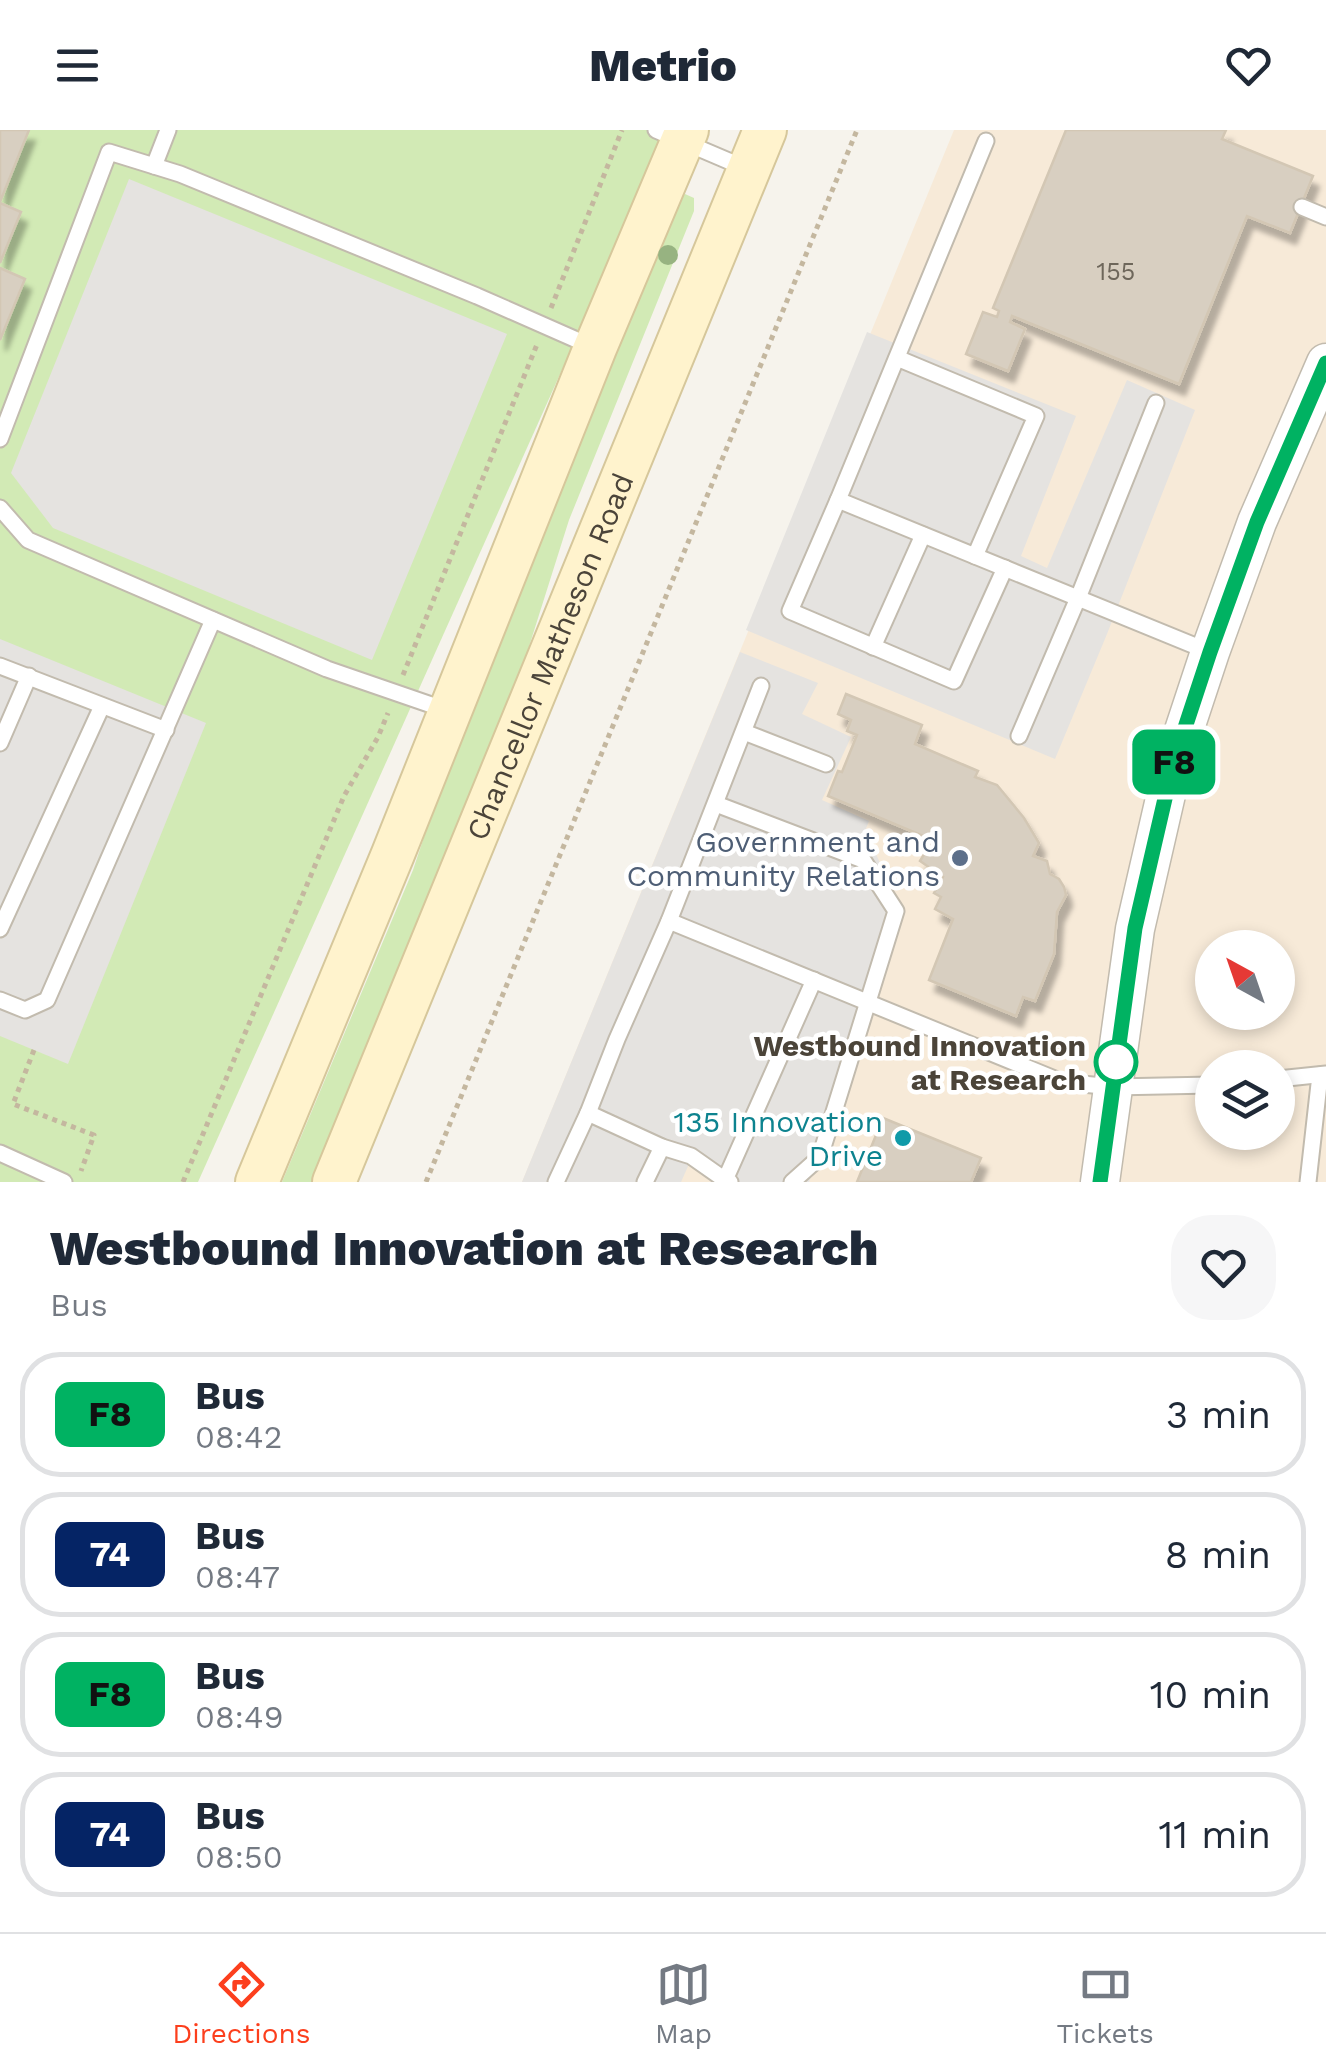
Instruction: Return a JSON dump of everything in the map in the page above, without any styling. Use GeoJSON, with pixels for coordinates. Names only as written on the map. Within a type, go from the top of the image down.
{"type":"FeatureCollection","features":[{"type":"Feature","properties":{"kind":"main road","name":"Chancellor Matheson Road"},"geometry":{"type":"LineString","coordinates":[[334,1182],[765,130]]}},
{"type":"Feature","properties":{"kind":"main road"},"geometry":{"type":"LineString","coordinates":[[257,1182],[595,348],[676,133]]}},
{"type":"Feature","properties":{"kind":"main road"},"geometry":{"type":"LineString","coordinates":[[353,1134],[353,1182]]}},
{"type":"Feature","properties":{"kind":"street"},"geometry":{"type":"LineString","coordinates":[[1100,1182],[1135,928],[1173,764],[1257,522],[1322,387]]}},
{"type":"Feature","properties":{"kind":"lane"},"geometry":{"type":"LineString","coordinates":[[154,166],[168,130]]}},
{"type":"Feature","properties":{"kind":"lane"},"geometry":{"type":"LineString","coordinates":[[676,133],[748,170]]}},
{"type":"Feature","properties":{"kind":"lane"},"geometry":{"type":"LineString","coordinates":[[986,141],[790,611],[954,680],[1005,568]]}},
{"type":"Feature","properties":{"kind":"lane"},"geometry":{"type":"LineString","coordinates":[[0,439],[110,152],[210,187],[595,348]]}},
{"type":"Feature","properties":{"kind":"lane"},"geometry":{"type":"LineString","coordinates":[[1302,207],[1326,217]]}},
{"type":"Feature","properties":{"kind":"lane"},"geometry":{"type":"LineString","coordinates":[[897,358],[1036,416],[975,556]]}},
{"type":"Feature","properties":{"kind":"lane"},"geometry":{"type":"LineString","coordinates":[[1019,736],[1156,403]]}},
{"type":"Feature","properties":{"kind":"lane"},"geometry":{"type":"LineString","coordinates":[[838,500],[1210,652]]}},
{"type":"Feature","properties":{"kind":"lane"},"geometry":{"type":"LineString","coordinates":[[0,508],[28,540],[327,669],[450,711]]}},
{"type":"Feature","properties":{"kind":"lane"},"geometry":{"type":"LineString","coordinates":[[873,647],[923,535]]}},
{"type":"Feature","properties":{"kind":"lane"},"geometry":{"type":"LineString","coordinates":[[0,1000],[25,1010],[47,1000],[213,620]]}},
{"type":"Feature","properties":{"kind":"lane"},"geometry":{"type":"LineString","coordinates":[[0,666],[166,730]]}},
{"type":"Feature","properties":{"kind":"lane"},"geometry":{"type":"LineString","coordinates":[[0,743],[29,676]]}},
{"type":"Feature","properties":{"kind":"lane"},"geometry":{"type":"LineString","coordinates":[[556,1182],[669,920],[761,686]]}},
{"type":"Feature","properties":{"kind":"lane"},"geometry":{"type":"LineString","coordinates":[[0,929],[102,706]]}},
{"type":"Feature","properties":{"kind":"lane"},"geometry":{"type":"LineString","coordinates":[[744,732],[826,764]]}},
{"type":"Feature","properties":{"kind":"lane"},"geometry":{"type":"LineString","coordinates":[[716,804],[862,860],[896,912],[820,1157],[792,1182]]}},
{"type":"Feature","properties":{"kind":"lane"},"geometry":{"type":"LineString","coordinates":[[669,920],[1062,1082],[1113,1087],[1195,1085]]}},
{"type":"Feature","properties":{"kind":"lane"},"geometry":{"type":"LineString","coordinates":[[588,1113],[691,1156],[727,1181],[814,980]]}},
{"type":"Feature","properties":{"kind":"lane"},"geometry":{"type":"LineString","coordinates":[[1295,1077],[1323,1075],[1308,1182]]}},
{"type":"Feature","properties":{"kind":"lane"},"geometry":{"type":"LineString","coordinates":[[645,1182],[662,1147]]}},
{"type":"Feature","properties":{"kind":"lane"},"geometry":{"type":"LineString","coordinates":[[0,1153],[64,1182]]}},
{"type":"Feature","properties":{"kind":"path"},"geometry":{"type":"LineString","coordinates":[[183,1182],[344,796],[378,736],[622,130]]}},
{"type":"Feature","properties":{"kind":"path"},"geometry":{"type":"LineString","coordinates":[[426,1182],[857,130]]}},
{"type":"Feature","properties":{"kind":"path"},"geometry":{"type":"LineString","coordinates":[[34,1050],[14,1104],[94,1135],[76,1182]]}},
{"type":"Feature","properties":{"kind":"shaded area"},"geometry":{"type":"Polygon","coordinates":[[[954,130],[1326,130],[1326,1182],[522,1182],[954,130]]]}},
{"type":"Feature","properties":{"kind":"shaded area"},"geometry":{"type":"Polygon","coordinates":[[[129,179],[507,334],[372,660],[53,528],[11,473],[129,179]]]}},
{"type":"Feature","properties":{"kind":"shaded area"},"geometry":{"type":"Polygon","coordinates":[[[867,332],[1076,416],[1021,556],[1047,568],[1127,380],[1195,410],[1055,759],[746,630],[867,332]]]}},
{"type":"Feature","properties":{"kind":"shaded area"},"geometry":{"type":"Polygon","coordinates":[[[0,639],[206,723],[68,1064],[0,1036],[0,639]]]}},
{"type":"Feature","properties":{"kind":"shaded area"},"geometry":{"type":"Polygon","coordinates":[[[740,652],[818,683],[802,714],[851,737],[822,800],[869,821],[859,846],[875,852],[904,915],[809,1182],[726,1182],[689,1164],[681,1182],[522,1182],[740,652]]]}},
{"type":"Feature","properties":{"kind":"green space"},"geometry":{"type":"Polygon","coordinates":[[[0,130],[665,130],[626,227],[198,1182],[0,1182],[0,130]]]}},
{"type":"Feature","properties":{"kind":"green space"},"geometry":{"type":"Polygon","coordinates":[[[685,194],[694,198],[694,211],[569,520],[502,732],[316,1182],[282,1182],[413,870],[477,678],[667,210],[685,194]]]}},
{"type":"Feature","properties":{"kind":"building"},"geometry":{"type":"Polygon","coordinates":[[[0,130],[29,130],[0,202],[0,130]]]}},
{"type":"Feature","properties":{"kind":"building"},"geometry":{"type":"Polygon","coordinates":[[[1066,130],[1226,130],[1222,139],[1313,176],[1290,233],[1247,216],[1179,384],[1012,316],[1010,322],[1025,329],[1008,371],[966,354],[983,312],[997,317],[999,311],[993,308],[1066,130]]]}},
{"type":"Feature","properties":{"kind":"building"},"geometry":{"type":"Polygon","coordinates":[[[0,203],[21,212],[0,263],[0,203]]]}},
{"type":"Feature","properties":{"kind":"building"},"geometry":{"type":"Polygon","coordinates":[[[0,268],[25,279],[0,340],[0,268]]]}},
{"type":"Feature","properties":{"kind":"building"},"geometry":{"type":"Polygon","coordinates":[[[846,694],[922,725],[915,744],[978,771],[975,777],[997,785],[1039,843],[1033,856],[1047,861],[1050,874],[1064,887],[1066,895],[1057,912],[1054,954],[1035,1001],[1023,997],[1016,1016],[929,980],[953,919],[935,909],[941,897],[934,893],[943,877],[920,861],[933,840],[828,796],[857,735],[847,731],[851,720],[838,714],[846,694]]]}},
{"type":"Feature","properties":{"kind":"building","name":"135 Innovation Drive"},"geometry":{"type":"Polygon","coordinates":[[[883,1118],[981,1158],[971,1182],[857,1182],[883,1118]]]}},
{"type":"Feature","properties":{"kind":"bus line","name":"F8"},"geometry":{"type":"LineString","coordinates":[[1100,1182],[1135,928],[1173,764],[1257,522],[1326,363]]}},
{"type":"Feature","properties":{"kind":"place","name":"Government and Community Relations"},"geometry":{"type":"Point","coordinates":[960,858]}},
{"type":"Feature","properties":{"kind":"place","name":"Westbound Innovation at Research"},"geometry":{"type":"Point","coordinates":[1116,1062]}},
{"type":"Feature","properties":{"kind":"place","name":"135 Innovation Drive"},"geometry":{"type":"Point","coordinates":[903,1138]}}]}
